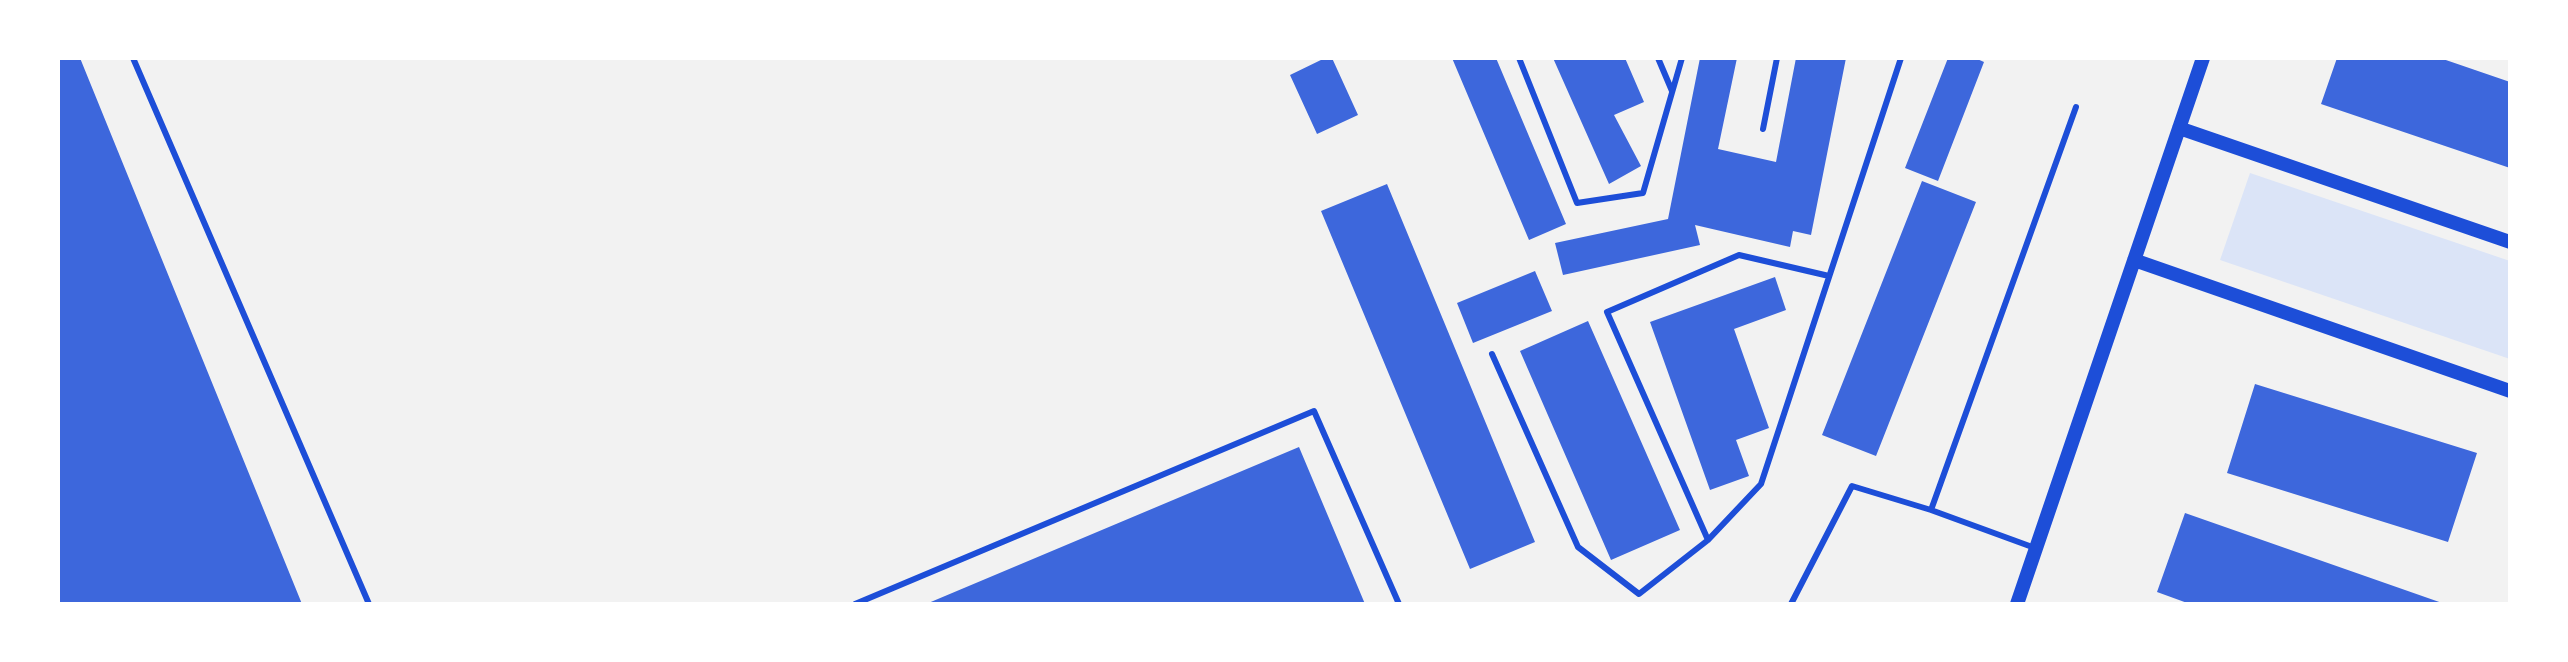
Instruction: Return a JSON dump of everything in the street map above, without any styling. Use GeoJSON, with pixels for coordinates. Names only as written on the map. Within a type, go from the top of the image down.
{"type":"FeatureCollection","features":[{"type":"Feature","properties":{"kind":"street"},"geometry":{"type":"LineString","coordinates":[[2017,604],[2203,58]]}},
{"type":"Feature","properties":{"kind":"street"},"geometry":{"type":"LineString","coordinates":[[2179,128],[2510,242]]}},
{"type":"Feature","properties":{"kind":"street"},"geometry":{"type":"LineString","coordinates":[[2134,260],[2510,391]]}},
{"type":"Feature","properties":{"kind":"lane"},"geometry":{"type":"LineString","coordinates":[[133,58],[369,604]]}},
{"type":"Feature","properties":{"kind":"lane"},"geometry":{"type":"LineString","coordinates":[[1519,58],[1577,203],[1643,193],[1682,58]]}},
{"type":"Feature","properties":{"kind":"lane"},"geometry":{"type":"LineString","coordinates":[[1658,58],[1672,91]]}},
{"type":"Feature","properties":{"kind":"lane"},"geometry":{"type":"LineString","coordinates":[[1763,129],[1777,58]]}},
{"type":"Feature","properties":{"kind":"lane"},"geometry":{"type":"LineString","coordinates":[[1492,354],[1578,547],[1639,594],[1708,540],[1761,484],[1901,58]]}},
{"type":"Feature","properties":{"kind":"lane"},"geometry":{"type":"LineString","coordinates":[[1931,510],[2076,107]]}},
{"type":"Feature","properties":{"kind":"lane"},"geometry":{"type":"LineString","coordinates":[[1708,540],[1607,312],[1739,255],[1829,276]]}},
{"type":"Feature","properties":{"kind":"lane"},"geometry":{"type":"LineString","coordinates":[[855,604],[1314,411],[1399,604]]}},
{"type":"Feature","properties":{"kind":"lane"},"geometry":{"type":"LineString","coordinates":[[1791,604],[1852,486],[1931,510],[2035,548]]}},
{"type":"Feature","properties":{"kind":"shaded area"},"geometry":{"type":"Polygon","coordinates":[[[2250,173],[2510,261],[2510,359],[2220,260],[2250,173]]]}},
{"type":"Feature","properties":{"kind":"building"},"geometry":{"type":"Polygon","coordinates":[[[58,58],[80,58],[302,604],[58,604],[58,58]]]}},
{"type":"Feature","properties":{"kind":"building"},"geometry":{"type":"Polygon","coordinates":[[[1325,58],[1332,58],[1358,115],[1317,134],[1290,75],[1325,58]]]}},
{"type":"Feature","properties":{"kind":"building"},"geometry":{"type":"Polygon","coordinates":[[[1452,58],[1496,58],[1566,224],[1529,240],[1452,58]]]}},
{"type":"Feature","properties":{"kind":"building"},"geometry":{"type":"Polygon","coordinates":[[[1553,58],[1625,58],[1644,102],[1614,115],[1641,166],[1609,184],[1553,58]]]}},
{"type":"Feature","properties":{"kind":"building"},"geometry":{"type":"Polygon","coordinates":[[[1700,58],[1737,58],[1718,149],[1776,162],[1796,58],[1846,58],[1811,235],[1793,231],[1790,247],[1695,225],[1700,245],[1563,275],[1555,243],[1668,219],[1700,58]]]}},
{"type":"Feature","properties":{"kind":"building"},"geometry":{"type":"Polygon","coordinates":[[[1948,58],[1975,58],[1984,62],[1938,181],[1905,168],[1948,58]]]}},
{"type":"Feature","properties":{"kind":"building"},"geometry":{"type":"Polygon","coordinates":[[[2337,58],[2440,58],[2510,82],[2510,168],[2321,104],[2337,58]]]}},
{"type":"Feature","properties":{"kind":"building"},"geometry":{"type":"Polygon","coordinates":[[[1922,181],[1976,202],[1876,456],[1822,435],[1922,181]]]}},
{"type":"Feature","properties":{"kind":"building"},"geometry":{"type":"Polygon","coordinates":[[[1387,184],[1535,542],[1470,569],[1321,211],[1387,184]]]}},
{"type":"Feature","properties":{"kind":"building"},"geometry":{"type":"Polygon","coordinates":[[[1535,271],[1552,311],[1473,343],[1457,303],[1535,271]]]}},
{"type":"Feature","properties":{"kind":"building"},"geometry":{"type":"Polygon","coordinates":[[[1775,277],[1786,310],[1734,329],[1769,428],[1736,440],[1749,476],[1710,490],[1650,322],[1775,277]]]}},
{"type":"Feature","properties":{"kind":"building"},"geometry":{"type":"Polygon","coordinates":[[[1588,321],[1680,530],[1611,560],[1520,351],[1588,321]]]}},
{"type":"Feature","properties":{"kind":"building"},"geometry":{"type":"Polygon","coordinates":[[[2255,384],[2477,453],[2448,542],[2227,473],[2255,384]]]}},
{"type":"Feature","properties":{"kind":"building"},"geometry":{"type":"Polygon","coordinates":[[[1299,447],[1365,604],[926,604],[1299,447]]]}},
{"type":"Feature","properties":{"kind":"building"},"geometry":{"type":"Polygon","coordinates":[[[2185,513],[2445,604],[2190,604],[2157,592],[2185,513]]]}}]}
